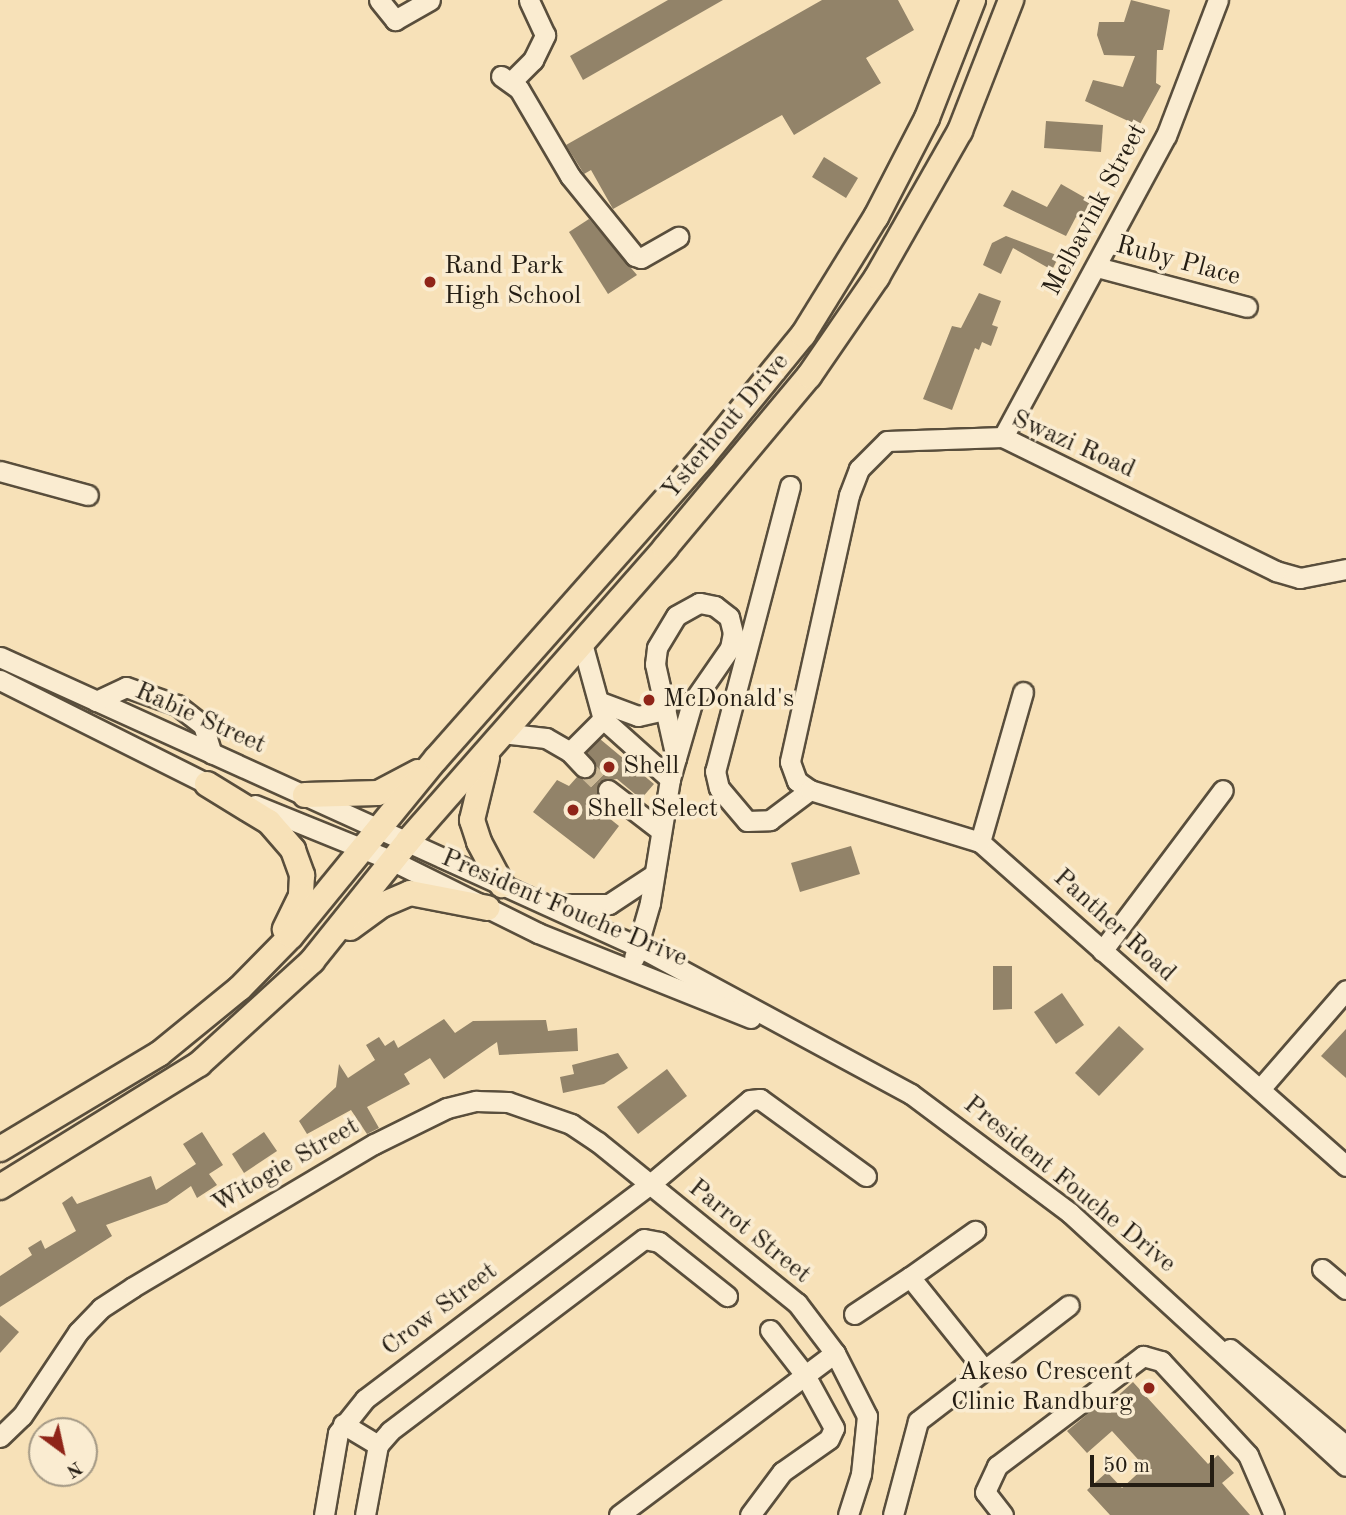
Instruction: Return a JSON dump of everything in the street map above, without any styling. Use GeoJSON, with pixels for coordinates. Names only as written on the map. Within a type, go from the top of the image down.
{"type":"FeatureCollection","features":[{"type":"Feature","properties":{"kind":"main road","name":"Ysterhout Drive"},"geometry":{"type":"LineString","coordinates":[[240,988],[291,936],[436,758],[703,457],[803,335],[895,182],[927,118],[973,0]]}},
{"type":"Feature","properties":{"kind":"main road","name":"Ysterhout Drive"},"geometry":{"type":"LineString","coordinates":[[312,961],[408,841],[582,643],[809,376],[877,277],[960,131],[1011,0]]}},
{"type":"Feature","properties":{"kind":"main road"},"geometry":{"type":"LineString","coordinates":[[497,739],[476,791],[472,820],[502,885]]}},
{"type":"Feature","properties":{"kind":"main road"},"geometry":{"type":"LineString","coordinates":[[305,795],[378,793],[412,778],[436,758]]}},
{"type":"Feature","properties":{"kind":"main road"},"geometry":{"type":"LineString","coordinates":[[0,1149],[159,1054],[240,988],[291,921],[301,896],[302,875],[293,850],[278,829],[207,784]]}},
{"type":"Feature","properties":{"kind":"main road"},"geometry":{"type":"LineString","coordinates":[[0,1187],[199,1064],[365,915],[394,898],[423,894],[488,908]]}},
{"type":"Feature","properties":{"kind":"street"},"geometry":{"type":"LineString","coordinates":[[379,0],[401,27],[430,0]]}},
{"type":"Feature","properties":{"kind":"street"},"geometry":{"type":"LineString","coordinates":[[529,0],[545,35],[533,60],[506,78],[570,176],[635,256],[641,258],[678,237]]}},
{"type":"Feature","properties":{"kind":"street","name":"Melbavink Street"},"geometry":{"type":"LineString","coordinates":[[1003,437],[1166,136],[1218,0]]}},
{"type":"Feature","properties":{"kind":"street","name":"Ruby Place"},"geometry":{"type":"LineString","coordinates":[[1097,267],[1247,307]]}},
{"type":"Feature","properties":{"kind":"street","name":"Swazi Road"},"geometry":{"type":"LineString","coordinates":[[810,790],[794,776],[790,753],[859,469],[887,441],[1003,437],[1276,571],[1300,578],[1346,569]]}},
{"type":"Feature","properties":{"kind":"street"},"geometry":{"type":"LineString","coordinates":[[0,471],[88,495]]}},
{"type":"Feature","properties":{"kind":"street"},"geometry":{"type":"LineString","coordinates":[[790,486],[715,771],[719,788],[747,821],[770,820],[810,790]]}},
{"type":"Feature","properties":{"kind":"street"},"geometry":{"type":"LineString","coordinates":[[630,967],[639,947],[670,779],[692,703],[730,648],[733,634],[729,617],[715,607],[687,606],[657,649],[655,664],[676,758]]}},
{"type":"Feature","properties":{"kind":"street"},"geometry":{"type":"LineString","coordinates":[[582,643],[602,711],[670,779]]}},
{"type":"Feature","properties":{"kind":"street","name":"Rabie Street"},"geometry":{"type":"LineString","coordinates":[[0,657],[378,828]]}},
{"type":"Feature","properties":{"kind":"street","name":"Rabie Street"},"geometry":{"type":"LineString","coordinates":[[0,680],[207,784],[363,849]]}},
{"type":"Feature","properties":{"kind":"street"},"geometry":{"type":"LineString","coordinates":[[96,701],[126,687],[177,705],[203,725],[212,754]]}},
{"type":"Feature","properties":{"kind":"street"},"geometry":{"type":"LineString","coordinates":[[980,842],[1023,692]]}},
{"type":"Feature","properties":{"kind":"street"},"geometry":{"type":"LineString","coordinates":[[602,711],[638,716],[664,710]]}},
{"type":"Feature","properties":{"kind":"street"},"geometry":{"type":"LineString","coordinates":[[570,752],[602,711]]}},
{"type":"Feature","properties":{"kind":"street"},"geometry":{"type":"LineString","coordinates":[[497,739],[546,738],[570,752],[584,768]]}},
{"type":"Feature","properties":{"kind":"street"},"geometry":{"type":"LineString","coordinates":[[608,790],[660,830]]}},
{"type":"Feature","properties":{"kind":"street","name":"Panther Road"},"geometry":{"type":"LineString","coordinates":[[810,790],[980,842],[1346,1166]]}},
{"type":"Feature","properties":{"kind":"street"},"geometry":{"type":"LineString","coordinates":[[1102,951],[1223,790]]}},
{"type":"Feature","properties":{"kind":"street","name":"President Fouche Drive"},"geometry":{"type":"LineString","coordinates":[[378,828],[639,947],[911,1094],[1014,1167],[1194,1325],[1346,1466]]}},
{"type":"Feature","properties":{"kind":"street","name":"President Fouche Drive"},"geometry":{"type":"LineString","coordinates":[[363,849],[488,908],[751,1018],[796,1030]]}},
{"type":"Feature","properties":{"kind":"street"},"geometry":{"type":"LineString","coordinates":[[539,903],[609,904],[653,875]]}},
{"type":"Feature","properties":{"kind":"street"},"geometry":{"type":"LineString","coordinates":[[1260,1089],[1346,990]]}},
{"type":"Feature","properties":{"kind":"street","name":"Crow Street"},"geometry":{"type":"LineString","coordinates":[[324,1515],[332,1454],[343,1424],[365,1399],[648,1186],[755,1098],[866,1176]]}},
{"type":"Feature","properties":{"kind":"street","name":"Witogie Street"},"geometry":{"type":"LineString","coordinates":[[0,1437],[22,1416],[78,1332],[102,1308],[374,1144],[447,1108],[476,1101],[526,1105],[585,1133],[648,1186]]}},
{"type":"Feature","properties":{"kind":"street","name":"Parrot Street"},"geometry":{"type":"LineString","coordinates":[[648,1186],[783,1290],[835,1353],[867,1416],[861,1474],[848,1515]]}},
{"type":"Feature","properties":{"kind":"street"},"geometry":{"type":"LineString","coordinates":[[854,1314],[975,1231]]}},
{"type":"Feature","properties":{"kind":"street"},"geometry":{"type":"LineString","coordinates":[[365,1515],[378,1445],[401,1423],[644,1239],[659,1242],[727,1296]]}},
{"type":"Feature","properties":{"kind":"street"},"geometry":{"type":"LineString","coordinates":[[1322,1269],[1346,1289]]}},
{"type":"Feature","properties":{"kind":"street"},"geometry":{"type":"LineString","coordinates":[[910,1277],[983,1368]]}},
{"type":"Feature","properties":{"kind":"street"},"geometry":{"type":"LineString","coordinates":[[893,1515],[914,1426],[983,1368],[1069,1306]]}},
{"type":"Feature","properties":{"kind":"street","name":"President Fouche Drive"},"geometry":{"type":"LineString","coordinates":[[1194,1325],[1252,1363],[1346,1446]]}},
{"type":"Feature","properties":{"kind":"street"},"geometry":{"type":"LineString","coordinates":[[750,1515],[782,1472],[833,1433],[830,1418],[805,1375],[769,1330]]}},
{"type":"Feature","properties":{"kind":"street"},"geometry":{"type":"LineString","coordinates":[[619,1515],[835,1353]]}},
{"type":"Feature","properties":{"kind":"street"},"geometry":{"type":"LineString","coordinates":[[1003,1515],[985,1492],[997,1466],[1143,1356],[1161,1361],[1248,1455],[1274,1515]]}},
{"type":"Feature","properties":{"kind":"street"},"geometry":{"type":"LineString","coordinates":[[343,1424],[378,1445]]}},
{"type":"Feature","properties":{"kind":"building"},"geometry":{"type":"Polygon","coordinates":[[[668,0],[723,0],[583,80],[570,56],[668,0]]]}},
{"type":"Feature","properties":{"kind":"building"},"geometry":{"type":"Polygon","coordinates":[[[822,0],[898,0],[914,30],[866,58],[881,83],[794,135],[782,115],[613,209],[591,170],[584,174],[566,145],[822,0]]]}},
{"type":"Feature","properties":{"kind":"building"},"geometry":{"type":"Polygon","coordinates":[[[1131,0],[1170,10],[1163,50],[1157,50],[1156,83],[1161,86],[1139,126],[1085,101],[1093,80],[1123,87],[1135,56],[1104,55],[1097,35],[1099,22],[1124,22],[1131,0]]]}},
{"type":"Feature","properties":{"kind":"building"},"geometry":{"type":"Polygon","coordinates":[[[1046,121],[1103,125],[1101,152],[1044,148],[1046,121]]]}},
{"type":"Feature","properties":{"kind":"building"},"geometry":{"type":"Polygon","coordinates":[[[824,157],[858,178],[846,198],[812,177],[824,157]]]}},
{"type":"Feature","properties":{"kind":"building"},"geometry":{"type":"Polygon","coordinates":[[[1061,184],[1096,204],[1088,223],[1076,217],[1066,236],[1003,206],[1012,190],[1047,207],[1061,184]]]}},
{"type":"Feature","properties":{"kind":"building"},"geometry":{"type":"Polygon","coordinates":[[[589,219],[637,275],[608,294],[569,232],[589,219]]]}},
{"type":"Feature","properties":{"kind":"building"},"geometry":{"type":"Polygon","coordinates":[[[1006,236],[1059,256],[1052,270],[1013,248],[1001,274],[983,265],[992,243],[1006,236]]]}},
{"type":"Feature","properties":{"kind":"building"},"geometry":{"type":"Polygon","coordinates":[[[979,293],[1001,301],[992,325],[998,327],[991,346],[982,342],[979,350],[975,348],[952,410],[923,399],[952,326],[961,328],[979,293]]]}},
{"type":"Feature","properties":{"kind":"building"},"geometry":{"type":"Polygon","coordinates":[[[600,739],[654,784],[641,799],[617,779],[599,782],[600,799],[594,806],[619,826],[594,859],[533,812],[557,780],[569,786],[577,777],[593,775],[596,764],[587,752],[600,739]]]}},
{"type":"Feature","properties":{"kind":"building"},"geometry":{"type":"Polygon","coordinates":[[[851,846],[860,874],[800,892],[791,863],[851,846]]]}},
{"type":"Feature","properties":{"kind":"building"},"geometry":{"type":"Polygon","coordinates":[[[993,966],[1012,966],[1012,1009],[993,1010],[993,966]]]}},
{"type":"Feature","properties":{"kind":"building"},"geometry":{"type":"Polygon","coordinates":[[[1062,993],[1084,1025],[1056,1044],[1034,1012],[1062,993]]]}},
{"type":"Feature","properties":{"kind":"building"},"geometry":{"type":"Polygon","coordinates":[[[444,1019],[455,1033],[473,1021],[546,1020],[548,1031],[577,1028],[578,1051],[499,1055],[497,1042],[444,1079],[430,1058],[404,1074],[410,1084],[367,1107],[379,1128],[367,1134],[351,1110],[307,1134],[299,1121],[336,1087],[339,1064],[348,1078],[375,1060],[366,1045],[379,1037],[385,1046],[394,1040],[398,1048],[444,1019]]]}},
{"type":"Feature","properties":{"kind":"building"},"geometry":{"type":"Polygon","coordinates":[[[1119,1026],[1144,1049],[1099,1096],[1075,1073],[1119,1026]]]}},
{"type":"Feature","properties":{"kind":"building"},"geometry":{"type":"Polygon","coordinates":[[[1346,1029],[1346,1078],[1321,1056],[1346,1029]]]}},
{"type":"Feature","properties":{"kind":"building"},"geometry":{"type":"Polygon","coordinates":[[[618,1053],[628,1068],[604,1084],[563,1093],[560,1077],[574,1074],[572,1065],[618,1053]]]}},
{"type":"Feature","properties":{"kind":"building"},"geometry":{"type":"Polygon","coordinates":[[[667,1069],[687,1096],[638,1134],[617,1107],[667,1069]]]}},
{"type":"Feature","properties":{"kind":"building"},"geometry":{"type":"Polygon","coordinates":[[[202,1132],[223,1165],[209,1174],[217,1185],[197,1198],[191,1186],[167,1203],[106,1225],[112,1236],[0,1307],[0,1276],[32,1255],[28,1248],[41,1240],[45,1249],[76,1231],[62,1203],[72,1196],[77,1204],[151,1176],[156,1190],[196,1164],[183,1144],[202,1132]]]}},
{"type":"Feature","properties":{"kind":"building"},"geometry":{"type":"Polygon","coordinates":[[[264,1132],[277,1151],[244,1173],[232,1154],[264,1132]]]}},
{"type":"Feature","properties":{"kind":"building"},"geometry":{"type":"Polygon","coordinates":[[[0,1315],[19,1332],[0,1353],[0,1315]]]}},
{"type":"Feature","properties":{"kind":"building"},"geometry":{"type":"Polygon","coordinates":[[[1133,1382],[1208,1464],[1218,1455],[1234,1473],[1222,1483],[1250,1515],[1110,1515],[1087,1490],[1107,1472],[1122,1488],[1145,1467],[1112,1431],[1087,1453],[1067,1431],[1096,1407],[1100,1412],[1133,1382]]]}},
{"type":"Feature","properties":{"kind":"tunnel"},"geometry":{"type":"LineString","coordinates":[[584,767],[608,790]]}},
{"type":"Feature","properties":{"kind":"place","name":"Rand Park High School"},"geometry":{"type":"Point","coordinates":[430,282]}},
{"type":"Feature","properties":{"kind":"place","name":"McDonald's"},"geometry":{"type":"Point","coordinates":[649,700]}},
{"type":"Feature","properties":{"kind":"place","name":"Shell"},"geometry":{"type":"Point","coordinates":[609,767]}},
{"type":"Feature","properties":{"kind":"place","name":"Shell Select"},"geometry":{"type":"Point","coordinates":[573,810]}},
{"type":"Feature","properties":{"kind":"place","name":"Akeso Crescent Clinic Randburg"},"geometry":{"type":"Point","coordinates":[1149,1388]}}]}
